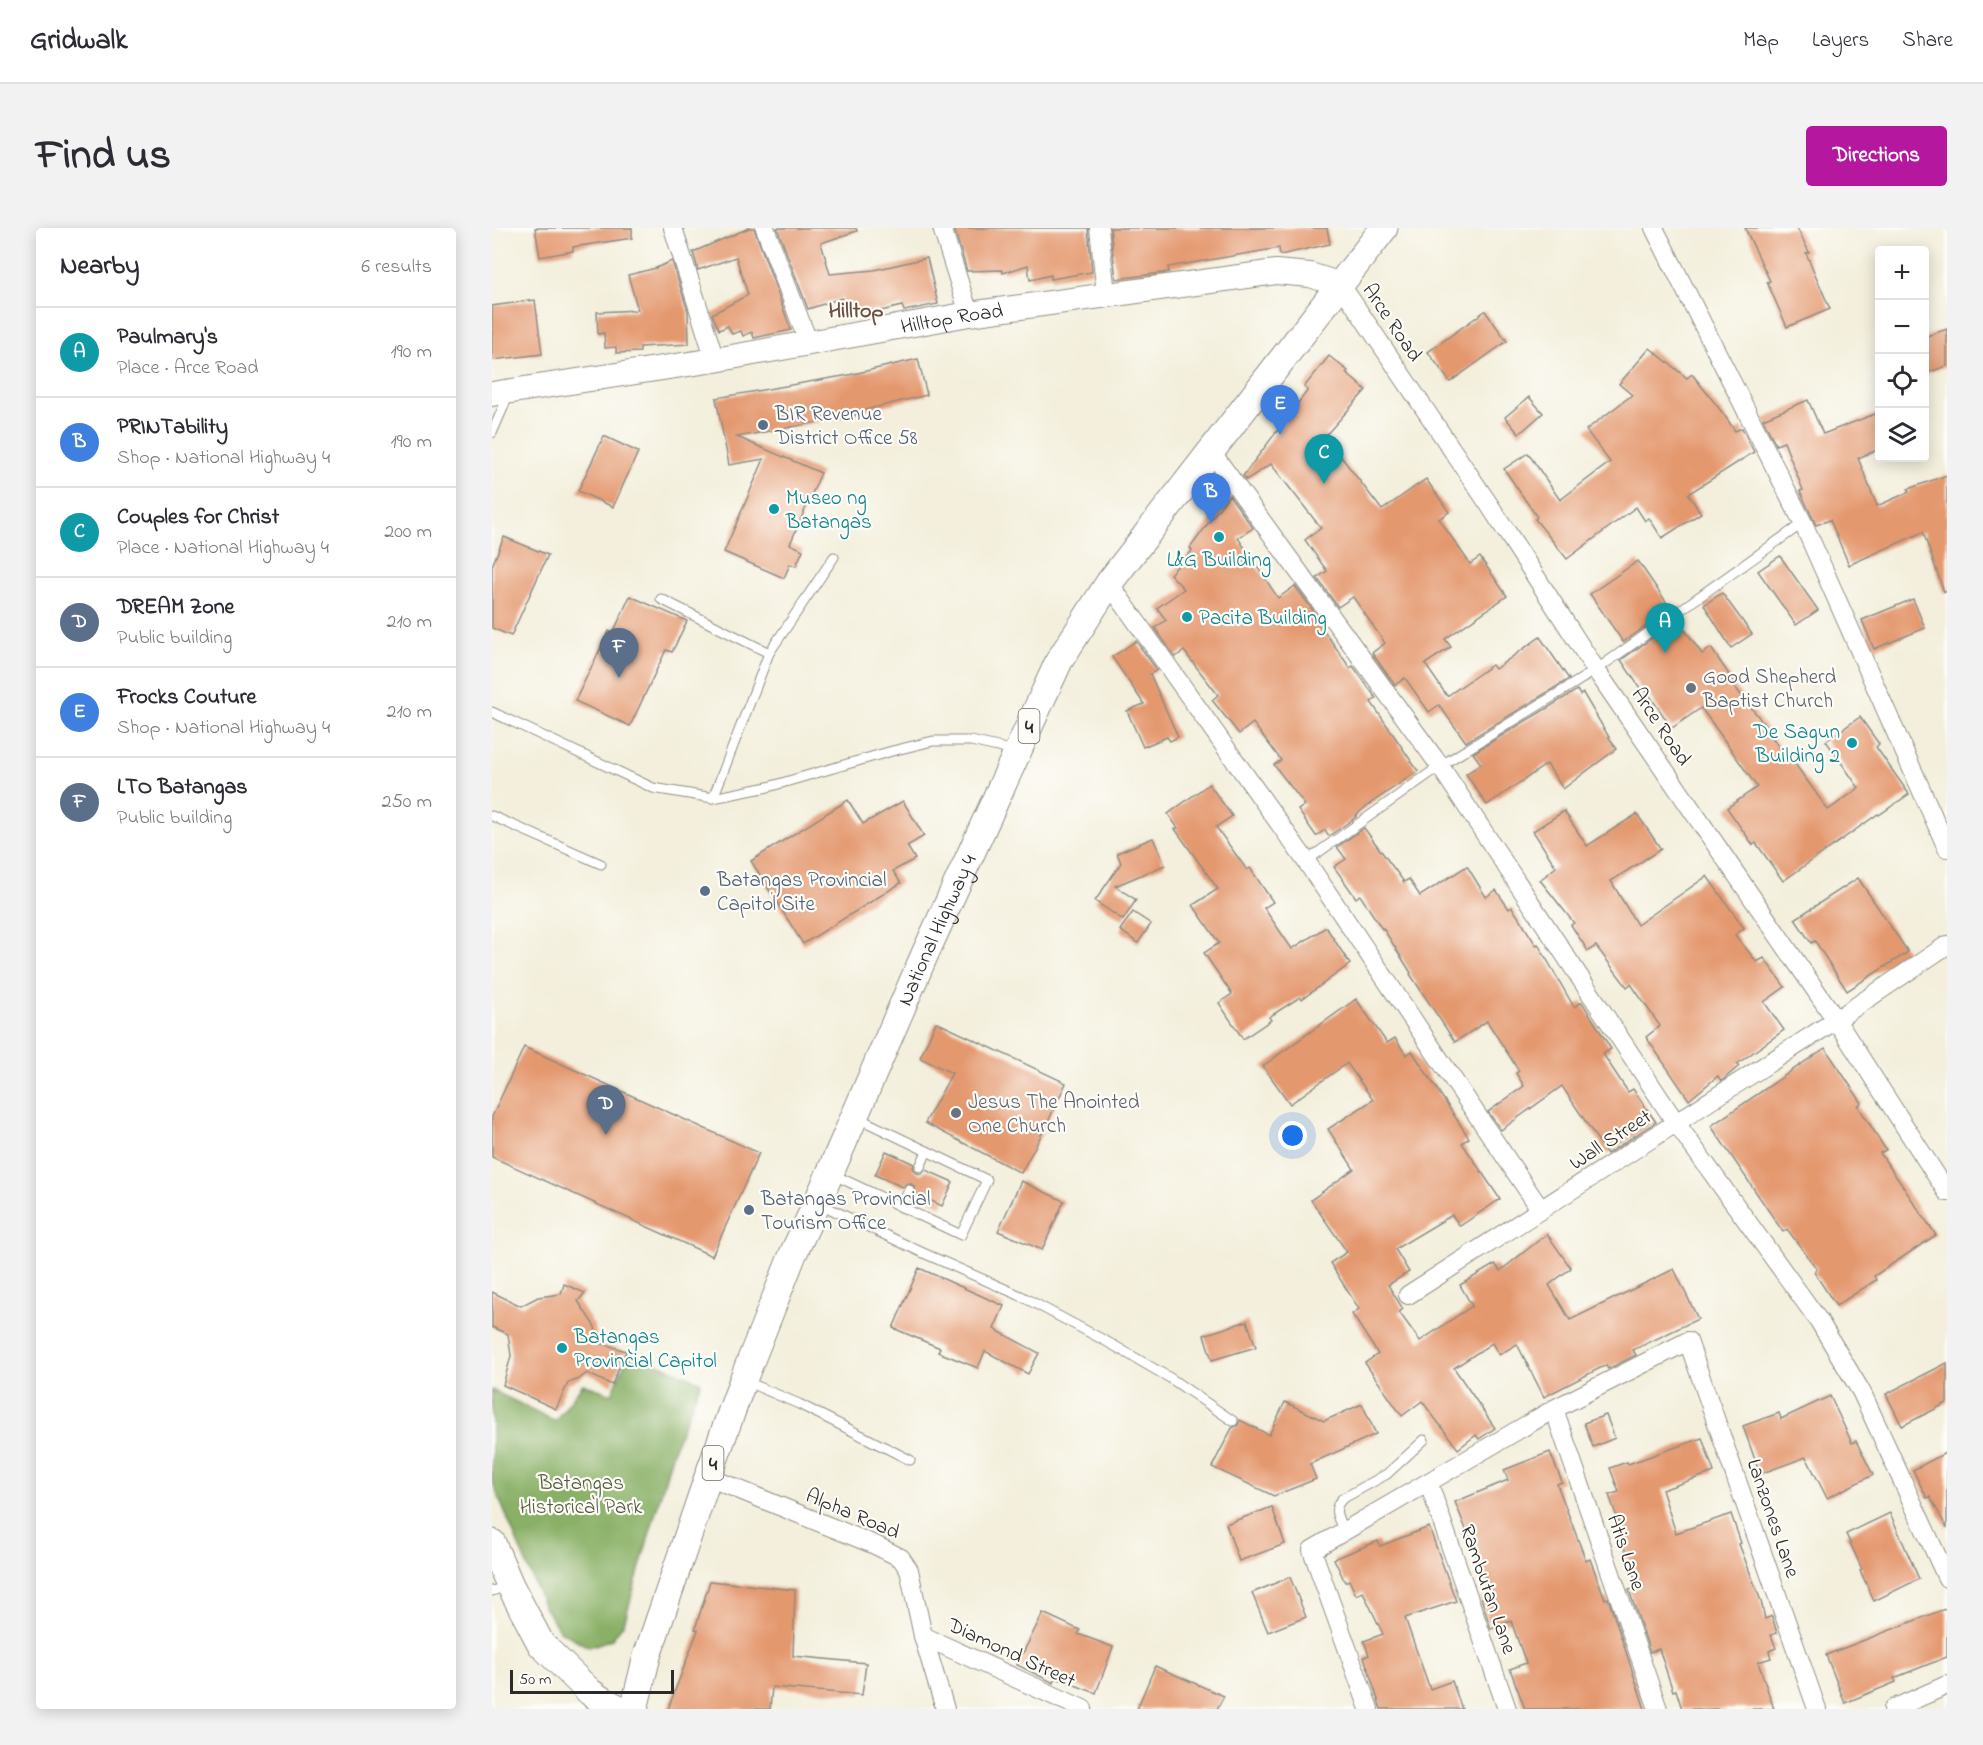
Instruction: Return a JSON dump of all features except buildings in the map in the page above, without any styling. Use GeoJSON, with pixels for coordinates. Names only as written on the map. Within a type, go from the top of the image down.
{"type":"FeatureCollection","features":[{"type":"Feature","properties":{"kind":"main road","name":"National Highway 4"},"geometry":{"type":"LineString","coordinates":[[634,1709],[647,1656],[708,1477],[743,1380],[801,1235],[924,956],[1059,661],[1109,583],[1384,228]]}},
{"type":"Feature","properties":{"kind":"main road"},"geometry":{"type":"LineString","coordinates":[[492,1543],[501,1588],[541,1644],[590,1692],[600,1700],[620,1709]]}},
{"type":"Feature","properties":{"kind":"street"},"geometry":{"type":"LineString","coordinates":[[673,228],[715,360]]}},
{"type":"Feature","properties":{"kind":"street"},"geometry":{"type":"LineString","coordinates":[[765,228],[810,344]]}},
{"type":"Feature","properties":{"kind":"street"},"geometry":{"type":"LineString","coordinates":[[942,228],[969,314]]}},
{"type":"Feature","properties":{"kind":"street"},"geometry":{"type":"LineString","coordinates":[[1099,228],[1106,294]]}},
{"type":"Feature","properties":{"kind":"street"},"geometry":{"type":"LineString","coordinates":[[1654,228],[1803,524],[1947,848]]}},
{"type":"Feature","properties":{"kind":"street","name":"Hilltop Road"},"geometry":{"type":"LineString","coordinates":[[501,392],[715,360],[969,314],[1276,272],[1310,275],[1341,285]]}},
{"type":"Feature","properties":{"kind":"street","name":"Arce Road"},"geometry":{"type":"LineString","coordinates":[[1341,285],[1490,506],[1596,670],[1836,1020],[1947,1192]]}},
{"type":"Feature","properties":{"kind":"street"},"geometry":{"type":"LineString","coordinates":[[1210,450],[1440,766],[1676,1123],[1819,1321],[1862,1393],[1947,1578]]}},
{"type":"Feature","properties":{"kind":"street"},"geometry":{"type":"LineString","coordinates":[[1109,583],[1306,861],[1541,1210]]}},
{"type":"Feature","properties":{"kind":"street","name":"Wall Street"},"geometry":{"type":"LineString","coordinates":[[1408,1295],[1836,1020],[1947,945]]}},
{"type":"Feature","properties":{"kind":"street","name":"Lanzones Lane"},"geometry":{"type":"LineString","coordinates":[[1554,1409],[1688,1341],[1817,1709]]}},
{"type":"Feature","properties":{"kind":"street"},"geometry":{"type":"LineString","coordinates":[[1369,1709],[1312,1550],[1429,1484],[1554,1409]]}},
{"type":"Feature","properties":{"kind":"street","name":"Atis Lane"},"geometry":{"type":"LineString","coordinates":[[1554,1409],[1658,1709]]}},
{"type":"Feature","properties":{"kind":"street","name":"Alpha Road"},"geometry":{"type":"LineString","coordinates":[[708,1477],[875,1545],[901,1558],[909,1570],[923,1635],[945,1709]]}},
{"type":"Feature","properties":{"kind":"street","name":"Rambutan Lane"},"geometry":{"type":"LineString","coordinates":[[1429,1484],[1507,1709]]}},
{"type":"Feature","properties":{"kind":"street","name":"Diamond Street"},"geometry":{"type":"LineString","coordinates":[[923,1635],[1083,1709]]}},
{"type":"Feature","properties":{"kind":"street"},"geometry":{"type":"LineString","coordinates":[[1893,1709],[1947,1685]]}},
{"type":"Feature","properties":{"kind":"lane"},"geometry":{"type":"LineString","coordinates":[[492,433],[501,392]]}},
{"type":"Feature","properties":{"kind":"lane"},"geometry":{"type":"LineString","coordinates":[[1306,861],[1440,766],[1596,670],[1803,524]]}},
{"type":"Feature","properties":{"kind":"lane"},"geometry":{"type":"LineString","coordinates":[[713,798],[769,653],[834,556]]}},
{"type":"Feature","properties":{"kind":"lane"},"geometry":{"type":"LineString","coordinates":[[661,599],[769,653]]}},
{"type":"Feature","properties":{"kind":"lane"},"geometry":{"type":"LineString","coordinates":[[492,712],[653,788],[713,798],[768,787],[933,741],[971,741],[1017,751]]}},
{"type":"Feature","properties":{"kind":"lane"},"geometry":{"type":"LineString","coordinates":[[492,816],[601,864]]}},
{"type":"Feature","properties":{"kind":"lane"},"geometry":{"type":"LineString","coordinates":[[830,1173],[961,1235],[987,1180],[855,1116]]}},
{"type":"Feature","properties":{"kind":"lane"},"geometry":{"type":"LineString","coordinates":[[920,1167],[927,1151]]}},
{"type":"Feature","properties":{"kind":"lane"},"geometry":{"type":"LineString","coordinates":[[901,1207],[909,1190]]}},
{"type":"Feature","properties":{"kind":"lane"},"geometry":{"type":"LineString","coordinates":[[817,1203],[1021,1296],[1170,1378],[1233,1421]]}},
{"type":"Feature","properties":{"kind":"lane"},"geometry":{"type":"LineString","coordinates":[[743,1380],[799,1404],[910,1460]]}},
{"type":"Feature","properties":{"kind":"lane"},"geometry":{"type":"LineString","coordinates":[[1344,1532],[1336,1512],[1338,1503],[1387,1474],[1424,1440]]}},
{"type":"Feature","properties":{"kind":"green space","name":"Batangas Historical Park"},"geometry":{"type":"Polygon","coordinates":[[[629,1352],[701,1382],[674,1448],[624,1623],[612,1639],[589,1647],[560,1631],[544,1607],[492,1481],[492,1390],[555,1421],[583,1384],[612,1394],[629,1352]]]}},
{"type":"Feature","properties":{"kind":"place","name":"BIR Revenue District Office 58"},"geometry":{"type":"Point","coordinates":[763,425]}},
{"type":"Feature","properties":{"kind":"place","name":"Frocks Couture"},"geometry":{"type":"Point","coordinates":[1280,435]}},
{"type":"Feature","properties":{"kind":"place","name":"Couples for Christ"},"geometry":{"type":"Point","coordinates":[1324,484]}},
{"type":"Feature","properties":{"kind":"place","name":"Museo ng Batangas"},"geometry":{"type":"Point","coordinates":[774,509]}},
{"type":"Feature","properties":{"kind":"place","name":"PRINTability"},"geometry":{"type":"Point","coordinates":[1211,523]}},
{"type":"Feature","properties":{"kind":"place","name":"L&G Building"},"geometry":{"type":"Point","coordinates":[1219,537]}},
{"type":"Feature","properties":{"kind":"place","name":"Pacita Building"},"geometry":{"type":"Point","coordinates":[1187,617]}},
{"type":"Feature","properties":{"kind":"place","name":"Paulmary's"},"geometry":{"type":"Point","coordinates":[1665,653]}},
{"type":"Feature","properties":{"kind":"place","name":"LTO Batangas"},"geometry":{"type":"Point","coordinates":[619,678]}},
{"type":"Feature","properties":{"kind":"place","name":"Good Shepherd Baptist Church"},"geometry":{"type":"Point","coordinates":[1691,688]}},
{"type":"Feature","properties":{"kind":"place","name":"De Sagun Building 2"},"geometry":{"type":"Point","coordinates":[1852,743]}},
{"type":"Feature","properties":{"kind":"place","name":"Batangas Provincial Capitol Site"},"geometry":{"type":"Point","coordinates":[705,891]}},
{"type":"Feature","properties":{"kind":"place","name":"Jesus The Anointed One Church"},"geometry":{"type":"Point","coordinates":[956,1113]}},
{"type":"Feature","properties":{"kind":"place","name":"DREAM Zone"},"geometry":{"type":"Point","coordinates":[606,1135]}},
{"type":"Feature","properties":{"kind":"place","name":"Batangas Provincial Tourism Office"},"geometry":{"type":"Point","coordinates":[749,1210]}},
{"type":"Feature","properties":{"kind":"place","name":"Batangas Provincial Capitol"},"geometry":{"type":"Point","coordinates":[562,1348]}},
{"type":"Feature","properties":{"kind":"district","name":"Hilltop"},"geometry":{"type":"Point","coordinates":[856,309]}}]}
